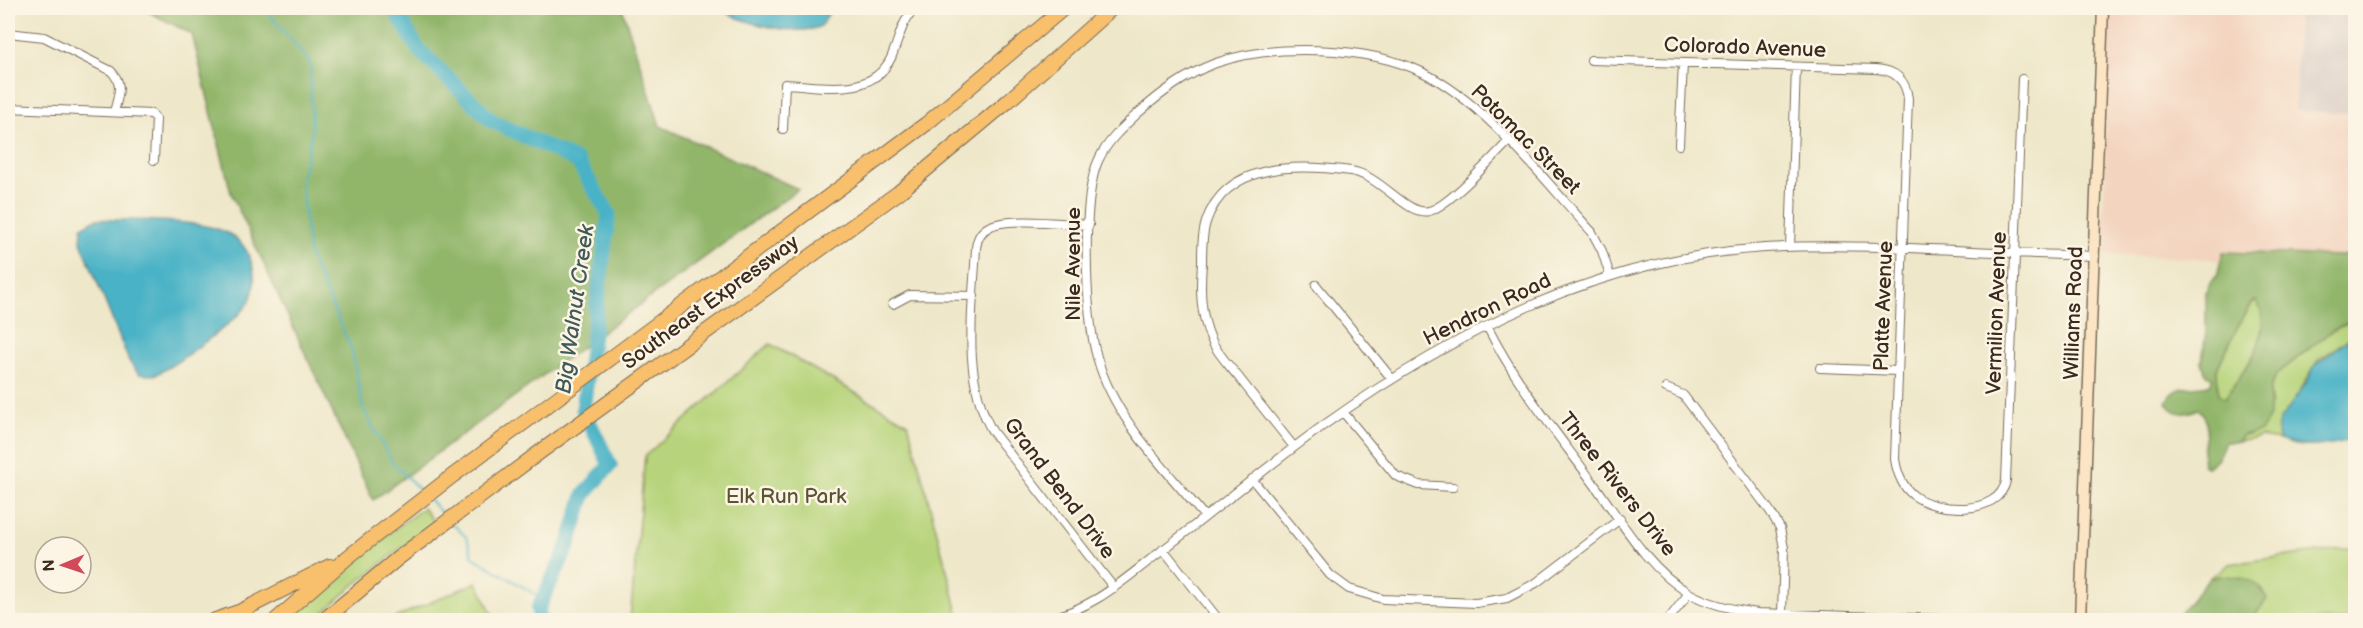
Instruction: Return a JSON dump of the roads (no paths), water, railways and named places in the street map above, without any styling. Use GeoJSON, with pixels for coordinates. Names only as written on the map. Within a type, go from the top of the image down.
{"type":"FeatureCollection","features":[{"type":"Feature","properties":{"kind":"highway","name":"Southeast Expressway"},"geometry":{"type":"LineString","coordinates":[[276,621],[348,556],[926,124],[1064,8]]}},
{"type":"Feature","properties":{"kind":"highway","name":"Southeast Expressway"},"geometry":{"type":"LineString","coordinates":[[324,621],[432,532],[634,382],[898,193],[1007,102],[1112,8]]}},
{"type":"Feature","properties":{"kind":"highway"},"geometry":{"type":"LineString","coordinates":[[215,621],[241,611],[348,556]]}},
{"type":"Feature","properties":{"kind":"highway"},"geometry":{"type":"LineString","coordinates":[[335,621],[363,587]]}},
{"type":"Feature","properties":{"kind":"main road","name":"Williams Road"},"geometry":{"type":"LineString","coordinates":[[2080,621],[2103,8]]}},
{"type":"Feature","properties":{"kind":"street"},"geometry":{"type":"LineString","coordinates":[[783,129],[784,84],[846,88],[872,79],[891,58],[906,17],[915,8]]}},
{"type":"Feature","properties":{"kind":"street"},"geometry":{"type":"LineString","coordinates":[[8,33],[44,37],[111,71],[117,77],[120,88],[114,112]]}},
{"type":"Feature","properties":{"kind":"street","name":"Potomac Street"},"geometry":{"type":"LineString","coordinates":[[1148,104],[1187,76],[1216,63],[1239,57],[1289,51],[1349,53],[1395,62],[1439,81],[1470,104],[1592,232],[1602,250],[1610,276]]}},
{"type":"Feature","properties":{"kind":"street","name":"Colorado Avenue"},"geometry":{"type":"LineString","coordinates":[[1592,60],[1881,69],[1896,75]]}},
{"type":"Feature","properties":{"kind":"street"},"geometry":{"type":"LineString","coordinates":[[1679,145],[1683,63]]}},
{"type":"Feature","properties":{"kind":"street"},"geometry":{"type":"LineString","coordinates":[[1790,247],[1796,67]]}},
{"type":"Feature","properties":{"kind":"street","name":"Platte Avenue"},"geometry":{"type":"LineString","coordinates":[[1896,75],[1905,86],[1908,99],[1894,449],[1898,475],[1907,490],[1920,500],[1952,506]]}},
{"type":"Feature","properties":{"kind":"street","name":"Vermilion Avenue"},"geometry":{"type":"LineString","coordinates":[[1952,506],[1986,506],[2005,488],[2022,79]]}},
{"type":"Feature","properties":{"kind":"street","name":"Nile Avenue"},"geometry":{"type":"LineString","coordinates":[[1148,104],[1129,122],[1099,158],[1090,194],[1089,322],[1097,358],[1107,386],[1133,429],[1205,517]]}},
{"type":"Feature","properties":{"kind":"street"},"geometry":{"type":"LineString","coordinates":[[8,108],[148,113],[155,116],[154,160]]}},
{"type":"Feature","properties":{"kind":"street"},"geometry":{"type":"LineString","coordinates":[[1294,447],[1215,348],[1203,316],[1200,288],[1206,221],[1216,202],[1241,179],[1271,169],[1352,171],[1382,185],[1412,209],[1426,211],[1444,203],[1508,142]]}},
{"type":"Feature","properties":{"kind":"street","name":"Grand Bend Drive"},"geometry":{"type":"LineString","coordinates":[[1089,225],[1008,222],[986,228],[979,237],[976,248],[973,376],[986,421],[1006,452],[1114,588]]}},
{"type":"Feature","properties":{"kind":"street","name":"Hendron Road"},"geometry":{"type":"LineString","coordinates":[[1045,621],[1078,611],[1114,588],[1294,447],[1392,379],[1511,312],[1610,276],[1698,256],[1790,247],[2095,256]]}},
{"type":"Feature","properties":{"kind":"street"},"geometry":{"type":"LineString","coordinates":[[1316,285],[1392,379]]}},
{"type":"Feature","properties":{"kind":"street"},"geometry":{"type":"LineString","coordinates":[[893,304],[910,295],[974,296]]}},
{"type":"Feature","properties":{"kind":"street","name":"Three Rivers Drive"},"geometry":{"type":"LineString","coordinates":[[1487,326],[1520,385],[1620,519],[1652,561],[1689,593],[1740,610],[1782,614],[1977,621]]}},
{"type":"Feature","properties":{"kind":"street"},"geometry":{"type":"LineString","coordinates":[[1820,368],[1898,371]]}},
{"type":"Feature","properties":{"kind":"street"},"geometry":{"type":"LineString","coordinates":[[1666,388],[1683,395],[1775,519],[1784,548],[1782,614]]}},
{"type":"Feature","properties":{"kind":"street"},"geometry":{"type":"LineString","coordinates":[[1343,412],[1396,476],[1419,485],[1453,487]]}},
{"type":"Feature","properties":{"kind":"street"},"geometry":{"type":"LineString","coordinates":[[1252,479],[1330,575],[1349,589],[1383,599],[1476,603],[1507,598],[1536,583],[1620,519]]}},
{"type":"Feature","properties":{"kind":"street"},"geometry":{"type":"LineString","coordinates":[[1163,549],[1219,621]]}},
{"type":"Feature","properties":{"kind":"street"},"geometry":{"type":"LineString","coordinates":[[1668,621],[1689,593]]}},
{"type":"Feature","properties":{"kind":"water"},"geometry":{"type":"Polygon","coordinates":[[[719,8],[832,8],[821,26],[798,30],[754,23],[728,14],[719,8]]]}},
{"type":"Feature","properties":{"kind":"water"},"geometry":{"type":"Polygon","coordinates":[[[96,219],[185,223],[219,230],[231,235],[245,248],[253,266],[254,285],[248,304],[220,331],[166,369],[155,375],[139,374],[129,361],[81,242],[82,227],[96,219]]]}},
{"type":"Feature","properties":{"kind":"water"},"geometry":{"type":"Polygon","coordinates":[[[2355,334],[2355,439],[2309,446],[2299,446],[2280,440],[2277,431],[2279,421],[2307,382],[2315,365],[2355,334]]]}},
{"type":"Feature","properties":{"kind":"waterway"},"geometry":{"type":"LineString","coordinates":[[264,8],[310,62],[312,131],[301,180],[309,255],[352,350],[363,408],[392,462],[423,493]]}},
{"type":"Feature","properties":{"kind":"waterway","name":"Big Walnut Creek"},"geometry":{"type":"LineString","coordinates":[[394,8],[418,49],[492,121],[577,161],[609,214],[583,409],[610,465],[584,495],[569,544],[538,609],[540,620]]}},
{"type":"Feature","properties":{"kind":"waterway"},"geometry":{"type":"LineString","coordinates":[[429,499],[445,517]]}},
{"type":"Feature","properties":{"kind":"waterway"},"geometry":{"type":"LineString","coordinates":[[452,523],[467,538],[473,557],[543,599]]}},
{"type":"Feature","properties":{"kind":"park label","name":"Elk Run Park"},"geometry":{"type":"Point","coordinates":[786,496]}}]}
